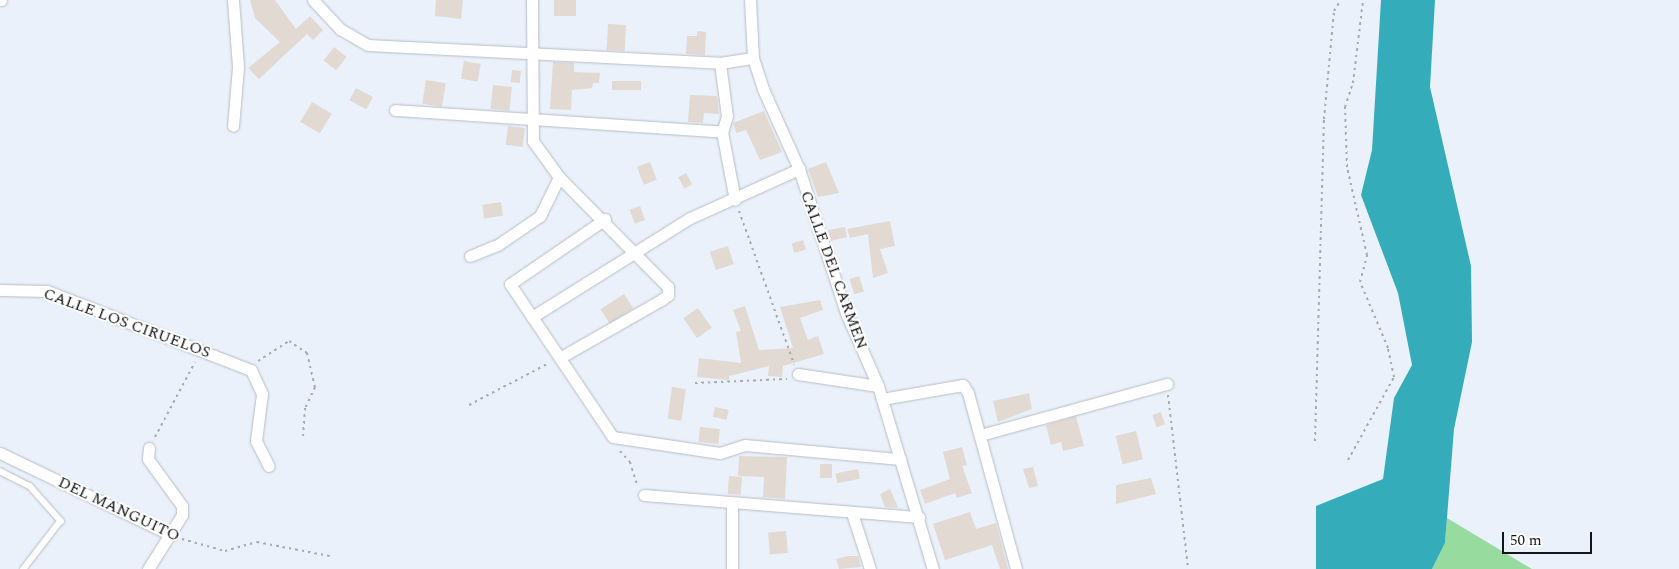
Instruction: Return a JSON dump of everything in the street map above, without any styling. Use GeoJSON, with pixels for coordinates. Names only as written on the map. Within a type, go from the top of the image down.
{"type":"FeatureCollection","features":[{"type":"Feature","properties":{"kind":"street"},"geometry":{"type":"LineString","coordinates":[[232,0],[238,67],[233,126]]}},
{"type":"Feature","properties":{"kind":"street"},"geometry":{"type":"LineString","coordinates":[[313,0],[340,29],[368,45],[532,56],[720,63],[753,58]]}},
{"type":"Feature","properties":{"kind":"street"},"geometry":{"type":"LineString","coordinates":[[532,0],[530,121],[533,141],[559,176],[605,220],[668,287],[668,294],[561,357]]}},
{"type":"Feature","properties":{"kind":"street","name":"CALLE DEL CARMEN"},"geometry":{"type":"LineString","coordinates":[[750,0],[753,58],[799,169],[846,313],[878,386],[919,517],[933,569]]}},
{"type":"Feature","properties":{"kind":"street"},"geometry":{"type":"LineString","coordinates":[[720,63],[727,116],[722,132],[735,200]]}},
{"type":"Feature","properties":{"kind":"street"},"geometry":{"type":"LineString","coordinates":[[395,110],[530,121],[722,132]]}},
{"type":"Feature","properties":{"kind":"street"},"geometry":{"type":"LineString","coordinates":[[532,317],[690,218],[735,200],[799,169]]}},
{"type":"Feature","properties":{"kind":"street"},"geometry":{"type":"LineString","coordinates":[[470,256],[499,244],[540,216],[559,176]]}},
{"type":"Feature","properties":{"kind":"street"},"geometry":{"type":"LineString","coordinates":[[605,220],[510,284],[614,437],[720,453],[745,445],[900,460]]}},
{"type":"Feature","properties":{"kind":"street","name":"CALLE LOS CIRUELOS"},"geometry":{"type":"LineString","coordinates":[[0,290],[47,291],[251,370]]}},
{"type":"Feature","properties":{"kind":"street"},"geometry":{"type":"LineString","coordinates":[[251,370],[262,394],[256,441],[269,466]]}},
{"type":"Feature","properties":{"kind":"street"},"geometry":{"type":"LineString","coordinates":[[798,374],[878,386]]}},
{"type":"Feature","properties":{"kind":"street"},"geometry":{"type":"LineString","coordinates":[[980,435],[1167,384]]}},
{"type":"Feature","properties":{"kind":"street"},"geometry":{"type":"LineString","coordinates":[[882,399],[963,385],[980,435],[1016,569]]}},
{"type":"Feature","properties":{"kind":"street"},"geometry":{"type":"LineString","coordinates":[[148,569],[171,535],[182,506],[148,459],[149,448]]}},
{"type":"Feature","properties":{"kind":"street","name":"DEL MANGUITO"},"geometry":{"type":"LineString","coordinates":[[0,453],[171,535]]}},
{"type":"Feature","properties":{"kind":"street"},"geometry":{"type":"LineString","coordinates":[[644,495],[919,517]]}},
{"type":"Feature","properties":{"kind":"street"},"geometry":{"type":"LineString","coordinates":[[732,503],[732,569]]}},
{"type":"Feature","properties":{"kind":"street"},"geometry":{"type":"LineString","coordinates":[[852,513],[870,569]]}},
{"type":"Feature","properties":{"kind":"lane"},"geometry":{"type":"LineString","coordinates":[[0,471],[30,486],[61,521],[24,569]]}},
{"type":"Feature","properties":{"kind":"path"},"geometry":{"type":"LineString","coordinates":[[1315,441],[1324,119],[1334,10],[1340,0]]}},
{"type":"Feature","properties":{"kind":"path"},"geometry":{"type":"LineString","coordinates":[[1348,460],[1394,376],[1388,348],[1360,282],[1367,255],[1347,167],[1345,107],[1353,84],[1364,0]]}},
{"type":"Feature","properties":{"kind":"path"},"geometry":{"type":"LineString","coordinates":[[695,383],[780,382],[798,374],[735,200]]}},
{"type":"Feature","properties":{"kind":"path"},"geometry":{"type":"LineString","coordinates":[[251,370],[279,344],[289,341],[307,353],[314,387],[305,408],[303,436]]}},
{"type":"Feature","properties":{"kind":"path"},"geometry":{"type":"LineString","coordinates":[[149,448],[202,350]]}},
{"type":"Feature","properties":{"kind":"path"},"geometry":{"type":"LineString","coordinates":[[469,405],[561,357]]}},
{"type":"Feature","properties":{"kind":"path"},"geometry":{"type":"LineString","coordinates":[[1167,384],[1188,569]]}},
{"type":"Feature","properties":{"kind":"path"},"geometry":{"type":"LineString","coordinates":[[614,437],[644,495]]}},
{"type":"Feature","properties":{"kind":"path","name":"DEL MANGUITO"},"geometry":{"type":"LineString","coordinates":[[171,535],[225,551],[257,542],[330,556]]}},
{"type":"Feature","properties":{"kind":"green space"},"geometry":{"type":"Polygon","coordinates":[[[1447,518],[1532,569],[1432,569],[1445,543],[1447,518]]]}},
{"type":"Feature","properties":{"kind":"water"},"geometry":{"type":"Polygon","coordinates":[[[1381,0],[1435,0],[1430,87],[1471,266],[1472,342],[1454,429],[1445,543],[1432,569],[1316,569],[1316,506],[1383,479],[1394,398],[1412,365],[1398,293],[1361,195],[1372,150],[1381,0]]]}},
{"type":"Feature","properties":{"kind":"building"},"geometry":{"type":"Polygon","coordinates":[[[250,0],[275,0],[296,29],[310,16],[323,30],[313,40],[307,34],[259,79],[248,68],[280,42],[255,18],[250,0]]]}},
{"type":"Feature","properties":{"kind":"building"},"geometry":{"type":"Polygon","coordinates":[[[436,0],[463,0],[461,19],[435,16],[436,0]]]}},
{"type":"Feature","properties":{"kind":"building"},"geometry":{"type":"Polygon","coordinates":[[[554,0],[576,0],[576,16],[554,16],[554,0]]]}},
{"type":"Feature","properties":{"kind":"building"},"geometry":{"type":"Polygon","coordinates":[[[608,24],[626,25],[625,51],[607,50],[608,24]]]}},
{"type":"Feature","properties":{"kind":"building"},"geometry":{"type":"Polygon","coordinates":[[[697,31],[706,32],[705,55],[686,54],[687,36],[697,36],[697,31]]]}},
{"type":"Feature","properties":{"kind":"building"},"geometry":{"type":"Polygon","coordinates":[[[334,47],[347,57],[336,70],[324,60],[334,47]]]}},
{"type":"Feature","properties":{"kind":"building"},"geometry":{"type":"Polygon","coordinates":[[[464,61],[481,64],[478,82],[461,79],[464,61]]]}},
{"type":"Feature","properties":{"kind":"building"},"geometry":{"type":"Polygon","coordinates":[[[553,62],[574,63],[574,72],[600,73],[599,83],[593,83],[592,88],[572,90],[571,110],[550,109],[553,62]]]}},
{"type":"Feature","properties":{"kind":"building"},"geometry":{"type":"Polygon","coordinates":[[[512,70],[521,71],[520,83],[511,82],[512,70]]]}},
{"type":"Feature","properties":{"kind":"building"},"geometry":{"type":"Polygon","coordinates":[[[426,80],[446,83],[442,107],[422,104],[426,80]]]}},
{"type":"Feature","properties":{"kind":"building"},"geometry":{"type":"Polygon","coordinates":[[[612,81],[641,81],[641,90],[612,90],[612,81]]]}},
{"type":"Feature","properties":{"kind":"building"},"geometry":{"type":"Polygon","coordinates":[[[493,85],[512,87],[509,111],[490,109],[493,85]]]}},
{"type":"Feature","properties":{"kind":"building"},"geometry":{"type":"Polygon","coordinates":[[[356,88],[373,97],[366,109],[349,100],[356,88]]]}},
{"type":"Feature","properties":{"kind":"building"},"geometry":{"type":"Polygon","coordinates":[[[690,95],[717,96],[719,114],[704,113],[703,123],[688,122],[690,95]]]}},
{"type":"Feature","properties":{"kind":"building"},"geometry":{"type":"Polygon","coordinates":[[[312,102],[332,114],[320,134],[300,122],[312,102]]]}},
{"type":"Feature","properties":{"kind":"building"},"geometry":{"type":"Polygon","coordinates":[[[764,111],[782,152],[760,160],[746,130],[736,133],[733,123],[764,111]]]}},
{"type":"Feature","properties":{"kind":"building"},"geometry":{"type":"Polygon","coordinates":[[[508,126],[525,128],[523,147],[506,145],[508,126]]]}},
{"type":"Feature","properties":{"kind":"building"},"geometry":{"type":"Polygon","coordinates":[[[650,162],[657,180],[644,185],[637,167],[650,162]]]}},
{"type":"Feature","properties":{"kind":"building"},"geometry":{"type":"Polygon","coordinates":[[[826,162],[839,193],[818,197],[808,169],[826,162]]]}},
{"type":"Feature","properties":{"kind":"building"},"geometry":{"type":"Polygon","coordinates":[[[686,173],[692,184],[684,189],[678,177],[686,173]]]}},
{"type":"Feature","properties":{"kind":"building"},"geometry":{"type":"Polygon","coordinates":[[[501,202],[503,216],[484,219],[482,205],[501,202]]]}},
{"type":"Feature","properties":{"kind":"building"},"geometry":{"type":"Polygon","coordinates":[[[640,206],[645,220],[635,224],[630,210],[640,206]]]}},
{"type":"Feature","properties":{"kind":"building"},"geometry":{"type":"Polygon","coordinates":[[[890,221],[895,246],[880,249],[888,273],[873,278],[868,234],[850,238],[847,229],[890,221]]]}},
{"type":"Feature","properties":{"kind":"building"},"geometry":{"type":"Polygon","coordinates":[[[845,227],[847,237],[831,241],[828,230],[845,227]]]}},
{"type":"Feature","properties":{"kind":"building"},"geometry":{"type":"Polygon","coordinates":[[[803,240],[806,250],[794,253],[792,244],[803,240]]]}},
{"type":"Feature","properties":{"kind":"building"},"geometry":{"type":"Polygon","coordinates":[[[728,246],[734,264],[716,270],[710,252],[728,246]]]}},
{"type":"Feature","properties":{"kind":"building"},"geometry":{"type":"Polygon","coordinates":[[[859,276],[864,291],[854,294],[849,279],[859,276]]]}},
{"type":"Feature","properties":{"kind":"building"},"geometry":{"type":"Polygon","coordinates":[[[624,294],[633,308],[610,324],[601,309],[624,294]]]}},
{"type":"Feature","properties":{"kind":"building"},"geometry":{"type":"Polygon","coordinates":[[[820,300],[823,310],[800,318],[808,340],[818,336],[824,354],[783,366],[782,377],[768,376],[769,366],[729,376],[729,380],[697,377],[699,358],[741,363],[736,332],[741,331],[733,310],[745,306],[759,350],[793,348],[780,307],[820,300]]]}},
{"type":"Feature","properties":{"kind":"building"},"geometry":{"type":"Polygon","coordinates":[[[698,308],[712,328],[697,338],[683,318],[698,308]]]}},
{"type":"Feature","properties":{"kind":"building"},"geometry":{"type":"Polygon","coordinates":[[[672,387],[686,389],[681,421],[668,419],[672,387]]]}},
{"type":"Feature","properties":{"kind":"building"},"geometry":{"type":"Polygon","coordinates":[[[1029,393],[1032,409],[998,422],[993,401],[1029,393]]]}},
{"type":"Feature","properties":{"kind":"building"},"geometry":{"type":"Polygon","coordinates":[[[715,407],[729,410],[727,420],[713,417],[715,407]]]}},
{"type":"Feature","properties":{"kind":"building"},"geometry":{"type":"Polygon","coordinates":[[[1161,412],[1165,424],[1156,427],[1152,415],[1161,412]]]}},
{"type":"Feature","properties":{"kind":"building"},"geometry":{"type":"Polygon","coordinates":[[[1076,416],[1084,446],[1063,451],[1061,442],[1051,445],[1046,425],[1076,416]]]}},
{"type":"Feature","properties":{"kind":"building"},"geometry":{"type":"Polygon","coordinates":[[[700,427],[720,429],[718,444],[698,442],[700,427]]]}},
{"type":"Feature","properties":{"kind":"building"},"geometry":{"type":"Polygon","coordinates":[[[1136,431],[1143,459],[1123,464],[1116,436],[1136,431]]]}},
{"type":"Feature","properties":{"kind":"building"},"geometry":{"type":"Polygon","coordinates":[[[962,447],[967,465],[962,466],[972,493],[957,498],[955,493],[925,504],[920,490],[950,479],[943,452],[962,447]]]}},
{"type":"Feature","properties":{"kind":"building"},"geometry":{"type":"Polygon","coordinates":[[[739,456],[787,457],[785,499],[763,497],[764,477],[738,476],[739,456]]]}},
{"type":"Feature","properties":{"kind":"building"},"geometry":{"type":"Polygon","coordinates":[[[820,464],[832,464],[832,478],[820,478],[820,464]]]}},
{"type":"Feature","properties":{"kind":"building"},"geometry":{"type":"Polygon","coordinates":[[[1033,467],[1038,486],[1029,488],[1023,469],[1033,467]]]}},
{"type":"Feature","properties":{"kind":"building"},"geometry":{"type":"Polygon","coordinates":[[[858,469],[860,479],[837,483],[835,473],[858,469]]]}},
{"type":"Feature","properties":{"kind":"building"},"geometry":{"type":"Polygon","coordinates":[[[729,476],[742,477],[741,495],[728,494],[729,476]]]}},
{"type":"Feature","properties":{"kind":"building"},"geometry":{"type":"Polygon","coordinates":[[[1151,478],[1156,494],[1116,504],[1116,485],[1151,478]]]}},
{"type":"Feature","properties":{"kind":"building"},"geometry":{"type":"Polygon","coordinates":[[[890,489],[898,507],[896,508],[885,507],[880,494],[890,489]]]}},
{"type":"Feature","properties":{"kind":"building"},"geometry":{"type":"Polygon","coordinates":[[[970,512],[976,529],[996,523],[1008,569],[1000,569],[992,545],[945,560],[933,524],[970,512]]]}},
{"type":"Feature","properties":{"kind":"building"},"geometry":{"type":"Polygon","coordinates":[[[786,531],[788,553],[770,554],[768,533],[786,531]]]}},
{"type":"Feature","properties":{"kind":"building"},"geometry":{"type":"Polygon","coordinates":[[[858,556],[861,567],[839,569],[836,559],[858,556]]]}}]}
